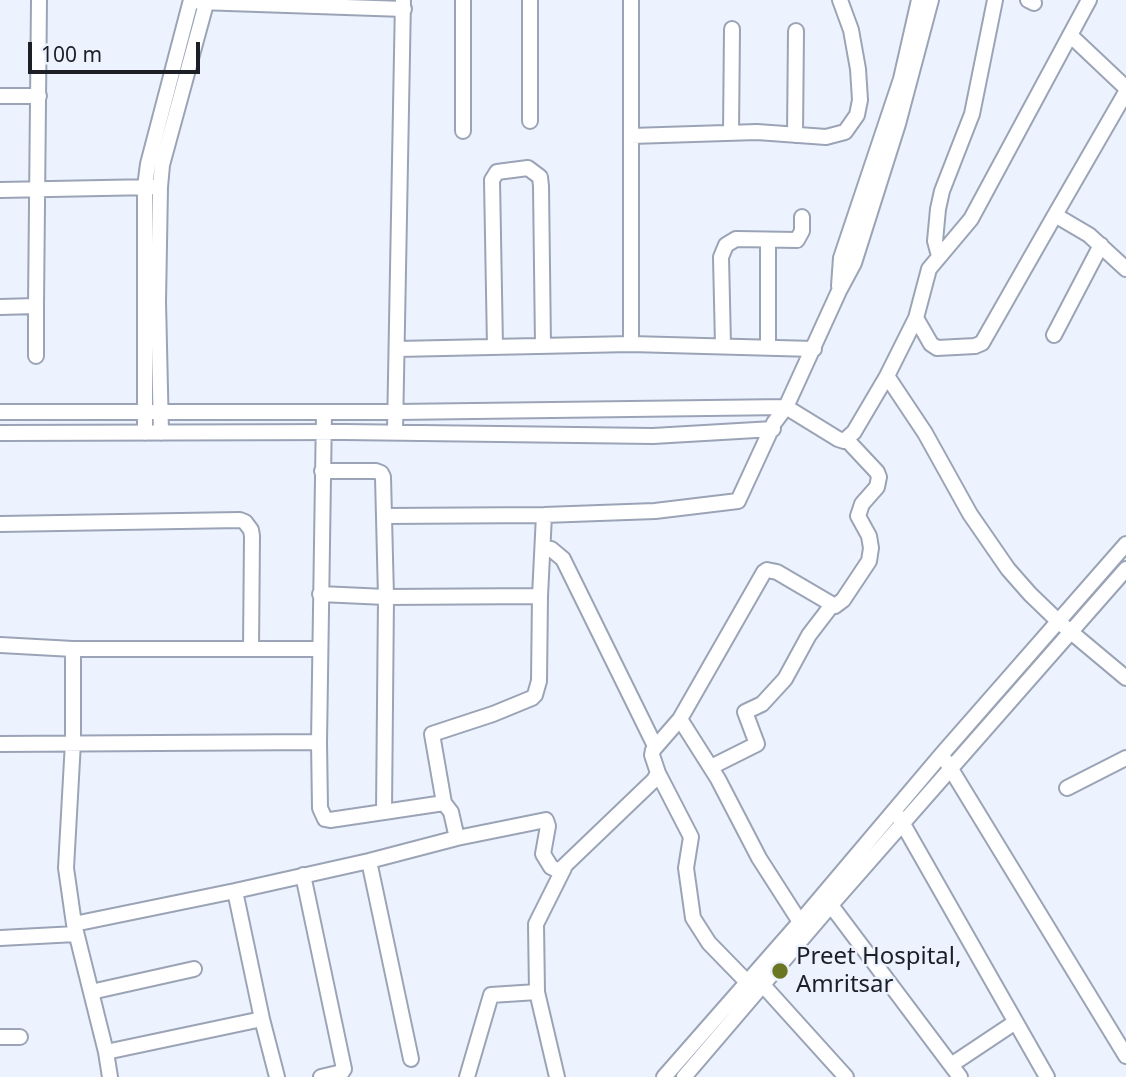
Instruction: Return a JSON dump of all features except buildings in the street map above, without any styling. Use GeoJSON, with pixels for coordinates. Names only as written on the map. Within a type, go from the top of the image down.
{"type":"FeatureCollection","features":[{"type":"Feature","properties":{"kind":"street"},"geometry":{"type":"LineString","coordinates":[[36,356],[39,0]]}},
{"type":"Feature","properties":{"kind":"street"},"geometry":{"type":"LineString","coordinates":[[463,0],[463,131]]}},
{"type":"Feature","properties":{"kind":"street"},"geometry":{"type":"LineString","coordinates":[[530,0],[530,121]]}},
{"type":"Feature","properties":{"kind":"street"},"geometry":{"type":"LineString","coordinates":[[631,0],[631,344]]}},
{"type":"Feature","properties":{"kind":"street"},"geometry":{"type":"LineString","coordinates":[[631,136],[731,133],[837,135],[845,132],[857,115],[860,100],[856,49],[840,0]]}},
{"type":"Feature","properties":{"kind":"street"},"geometry":{"type":"LineString","coordinates":[[839,291],[841,258],[901,79],[919,0]]}},
{"type":"Feature","properties":{"kind":"street"},"geometry":{"type":"LineString","coordinates":[[385,516],[655,511],[738,501],[854,263],[894,136],[931,0]]}},
{"type":"Feature","properties":{"kind":"street"},"geometry":{"type":"LineString","coordinates":[[939,257],[935,241],[938,209],[942,191],[972,114],[995,0]]}},
{"type":"Feature","properties":{"kind":"street"},"geometry":{"type":"LineString","coordinates":[[847,440],[855,432],[887,376],[916,317],[926,276],[971,219],[1089,0]]}},
{"type":"Feature","properties":{"kind":"street"},"geometry":{"type":"LineString","coordinates":[[161,433],[153,412],[145,187],[148,164],[191,1],[404,5],[395,432]]}},
{"type":"Feature","properties":{"kind":"street"},"geometry":{"type":"LineString","coordinates":[[145,433],[153,412],[162,165],[207,1]]}},
{"type":"Feature","properties":{"kind":"street"},"geometry":{"type":"LineString","coordinates":[[731,133],[732,29]]}},
{"type":"Feature","properties":{"kind":"street"},"geometry":{"type":"LineString","coordinates":[[795,135],[796,31]]}},
{"type":"Feature","properties":{"kind":"street"},"geometry":{"type":"LineString","coordinates":[[916,317],[931,344],[937,348],[969,347],[982,343],[1126,90],[1070,35]]}},
{"type":"Feature","properties":{"kind":"street"},"geometry":{"type":"LineString","coordinates":[[0,96],[39,96]]}},
{"type":"Feature","properties":{"kind":"street"},"geometry":{"type":"LineString","coordinates":[[495,347],[492,180],[497,172],[528,168],[540,177],[541,186],[543,346]]}},
{"type":"Feature","properties":{"kind":"street"},"geometry":{"type":"LineString","coordinates":[[0,190],[160,187]]}},
{"type":"Feature","properties":{"kind":"street"},"geometry":{"type":"LineString","coordinates":[[1055,215],[1101,245],[1126,269]]}},
{"type":"Feature","properties":{"kind":"street"},"geometry":{"type":"LineString","coordinates":[[723,345],[722,252],[728,242],[736,239],[797,240],[802,231],[802,217]]}},
{"type":"Feature","properties":{"kind":"street"},"geometry":{"type":"LineString","coordinates":[[768,241],[768,346]]}},
{"type":"Feature","properties":{"kind":"street"},"geometry":{"type":"LineString","coordinates":[[1054,335],[1101,245]]}},
{"type":"Feature","properties":{"kind":"street"},"geometry":{"type":"LineString","coordinates":[[0,307],[36,306]]}},
{"type":"Feature","properties":{"kind":"street"},"geometry":{"type":"LineString","coordinates":[[397,349],[631,344],[814,349]]}},
{"type":"Feature","properties":{"kind":"street"},"geometry":{"type":"LineString","coordinates":[[887,376],[925,433],[990,544],[1030,594],[1126,678]]}},
{"type":"Feature","properties":{"kind":"street"},"geometry":{"type":"LineString","coordinates":[[0,412],[396,412],[786,407],[838,439],[847,440],[877,472],[880,483],[859,511],[859,519],[869,536],[869,561],[843,600],[835,606],[777,572],[764,572],[680,719],[655,746],[652,753],[657,773],[691,837],[686,868],[693,918],[709,943],[747,982]]}},
{"type":"Feature","properties":{"kind":"street"},"geometry":{"type":"LineString","coordinates":[[324,412],[319,649],[320,808],[325,819],[330,820],[444,803]]}},
{"type":"Feature","properties":{"kind":"street"},"geometry":{"type":"LineString","coordinates":[[0,433],[395,432],[653,436],[773,429]]}},
{"type":"Feature","properties":{"kind":"street"},"geometry":{"type":"LineString","coordinates":[[322,471],[382,473],[386,597],[384,812]]}},
{"type":"Feature","properties":{"kind":"street"},"geometry":{"type":"LineString","coordinates":[[457,838],[451,812],[444,803],[432,734],[493,714],[535,695],[538,681],[544,515]]}},
{"type":"Feature","properties":{"kind":"street"},"geometry":{"type":"LineString","coordinates":[[0,524],[240,520],[251,530],[252,536],[251,649]]}},
{"type":"Feature","properties":{"kind":"street"},"geometry":{"type":"LineString","coordinates":[[684,1077],[762,984],[895,809],[1126,544]]}},
{"type":"Feature","properties":{"kind":"street"},"geometry":{"type":"LineString","coordinates":[[543,548],[551,549],[563,558],[655,746]]}},
{"type":"Feature","properties":{"kind":"street"},"geometry":{"type":"LineString","coordinates":[[664,1077],[800,922],[902,823],[1126,569]]}},
{"type":"Feature","properties":{"kind":"street"},"geometry":{"type":"LineString","coordinates":[[320,594],[386,597],[540,596]]}},
{"type":"Feature","properties":{"kind":"street"},"geometry":{"type":"LineString","coordinates":[[710,767],[757,744],[745,712],[762,704],[785,679],[809,635],[832,605]]}},
{"type":"Feature","properties":{"kind":"street"},"geometry":{"type":"LineString","coordinates":[[0,645],[73,649],[319,649]]}},
{"type":"Feature","properties":{"kind":"street"},"geometry":{"type":"LineString","coordinates":[[73,649],[74,742],[66,867],[75,929],[110,1077]]}},
{"type":"Feature","properties":{"kind":"street"},"geometry":{"type":"LineString","coordinates":[[680,719],[710,767],[759,858],[800,922]]}},
{"type":"Feature","properties":{"kind":"street"},"geometry":{"type":"LineString","coordinates":[[0,744],[319,742]]}},
{"type":"Feature","properties":{"kind":"street"},"geometry":{"type":"LineString","coordinates":[[942,754],[1126,1056]]}},
{"type":"Feature","properties":{"kind":"street"},"geometry":{"type":"LineString","coordinates":[[1067,788],[1126,758]]}},
{"type":"Feature","properties":{"kind":"street"},"geometry":{"type":"LineString","coordinates":[[0,938],[75,929],[457,838],[546,820],[548,826],[543,855],[554,869],[559,871],[654,780],[657,773]]}},
{"type":"Feature","properties":{"kind":"street"},"geometry":{"type":"LineString","coordinates":[[895,809],[1047,1077]]}},
{"type":"Feature","properties":{"kind":"street"},"geometry":{"type":"LineString","coordinates":[[369,861],[411,1059]]}},
{"type":"Feature","properties":{"kind":"street"},"geometry":{"type":"LineString","coordinates":[[557,1077],[537,992],[536,924],[564,868]]}},
{"type":"Feature","properties":{"kind":"street"},"geometry":{"type":"LineString","coordinates":[[303,875],[344,1069],[342,1072],[321,1077]]}},
{"type":"Feature","properties":{"kind":"street"},"geometry":{"type":"LineString","coordinates":[[235,891],[277,1077]]}},
{"type":"Feature","properties":{"kind":"street"},"geometry":{"type":"LineString","coordinates":[[826,899],[956,1071],[1014,1023]]}},
{"type":"Feature","properties":{"kind":"street"},"geometry":{"type":"LineString","coordinates":[[91,992],[194,969]]}},
{"type":"Feature","properties":{"kind":"street"},"geometry":{"type":"LineString","coordinates":[[762,984],[846,1077]]}},
{"type":"Feature","properties":{"kind":"street"},"geometry":{"type":"LineString","coordinates":[[467,1077],[491,995],[537,992]]}},
{"type":"Feature","properties":{"kind":"street"},"geometry":{"type":"LineString","coordinates":[[106,1052],[262,1019]]}},
{"type":"Feature","properties":{"kind":"street"},"geometry":{"type":"LineString","coordinates":[[0,1037],[20,1037]]}},
{"type":"Feature","properties":{"kind":"place","name":"Preet Hospital, Amritsar"},"geometry":{"type":"Point","coordinates":[780,971]}}]}
